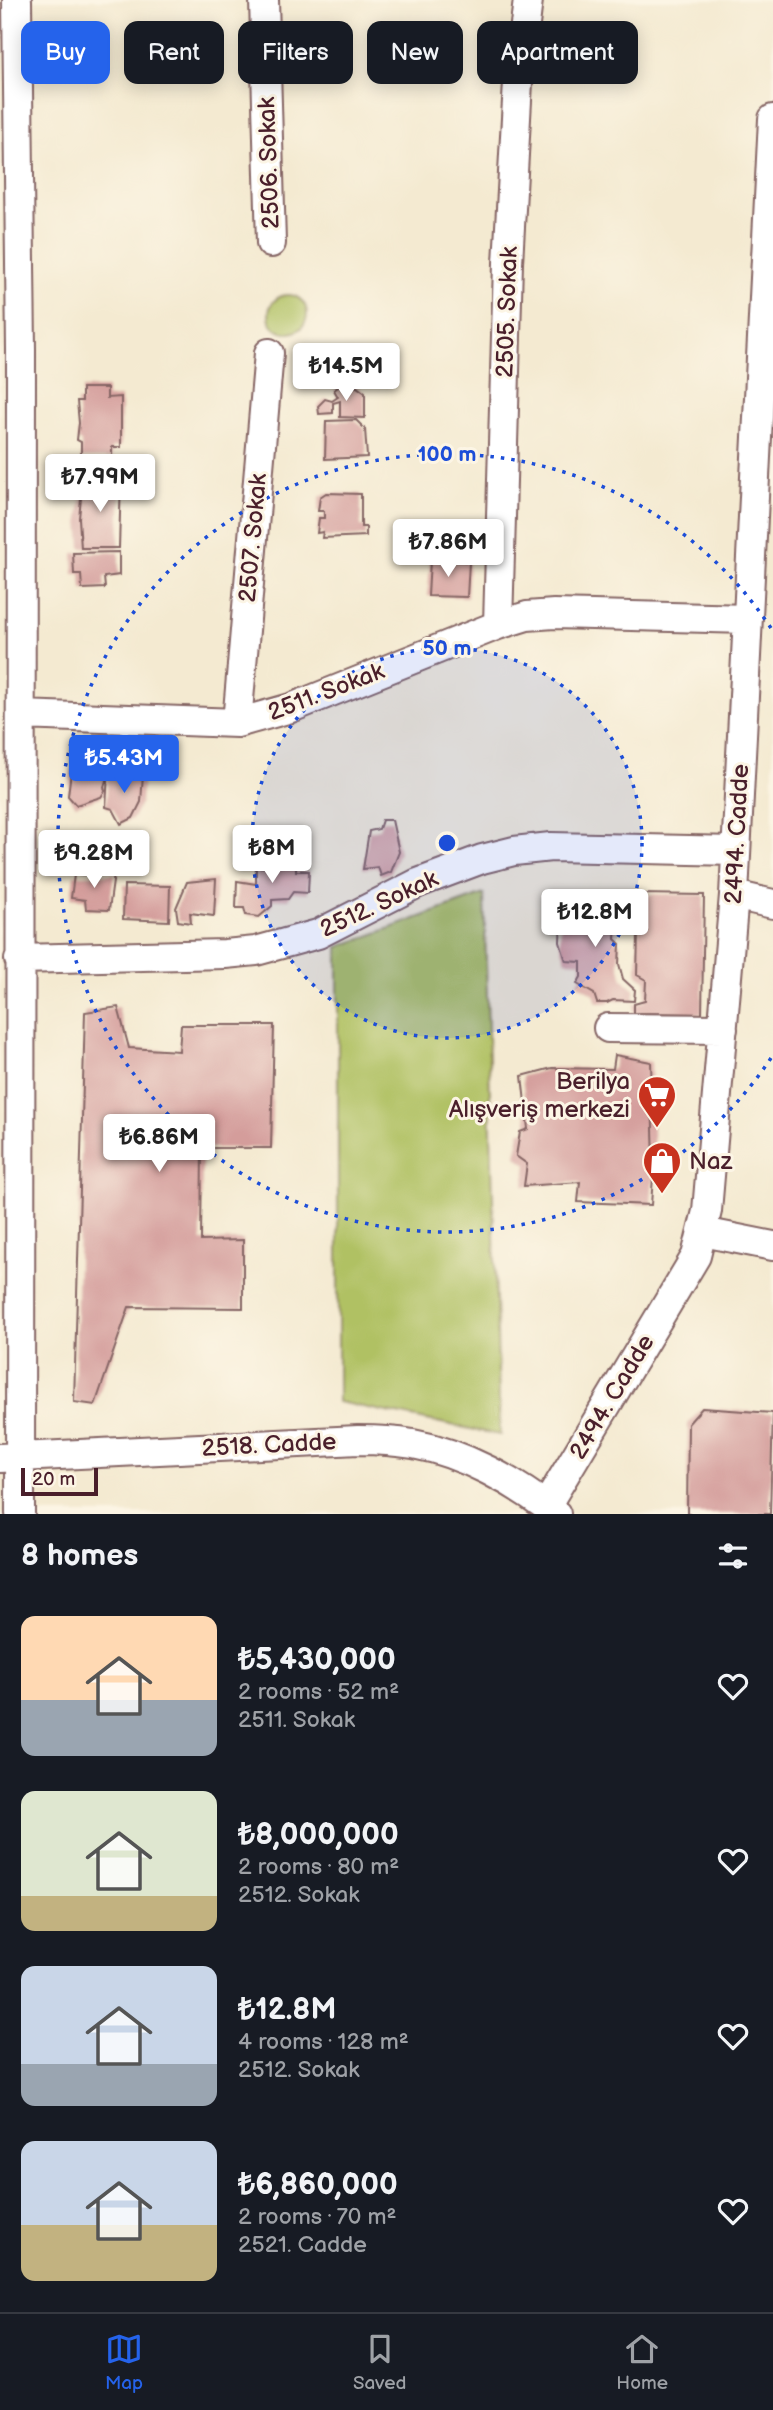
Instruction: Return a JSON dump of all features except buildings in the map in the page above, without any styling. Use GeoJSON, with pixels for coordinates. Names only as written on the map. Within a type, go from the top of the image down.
{"type":"FeatureCollection","features":[{"type":"Feature","properties":{"kind":"street"},"geometry":{"type":"LineString","coordinates":[[16,0],[9,95],[21,350],[21,715],[10,847],[19,959],[10,1163],[10,1458],[20,1514]]}},
{"type":"Feature","properties":{"kind":"street","name":"2506. Sokak"},"geometry":{"type":"LineString","coordinates":[[264,0],[271,243]]}},
{"type":"Feature","properties":{"kind":"street","name":"2505. Sokak"},"geometry":{"type":"LineString","coordinates":[[498,625],[508,263],[518,82],[528,0]]}},
{"type":"Feature","properties":{"kind":"street","name":"2494. Cadde"},"geometry":{"type":"LineString","coordinates":[[551,1510],[696,1255],[703,1232],[734,895],[748,620],[763,498],[773,119]]}},
{"type":"Feature","properties":{"kind":"street","name":"2507. Sokak"},"geometry":{"type":"LineString","coordinates":[[237,723],[269,353]]}},
{"type":"Feature","properties":{"kind":"street","name":"2511. Sokak"},"geometry":{"type":"LineString","coordinates":[[21,715],[237,723],[291,708],[498,625],[527,617],[554,614],[748,620]]}},
{"type":"Feature","properties":{"kind":"street","name":"2512. Sokak"},"geometry":{"type":"LineString","coordinates":[[19,959],[256,951],[318,934],[418,884],[482,859],[514,851],[551,847],[736,851]]}},
{"type":"Feature","properties":{"kind":"street"},"geometry":{"type":"LineString","coordinates":[[734,895],[773,904]]}},
{"type":"Feature","properties":{"kind":"street"},"geometry":{"type":"LineString","coordinates":[[608,1028],[723,1029]]}},
{"type":"Feature","properties":{"kind":"street"},"geometry":{"type":"LineString","coordinates":[[703,1232],[773,1246]]}},
{"type":"Feature","properties":{"kind":"street","name":"2518. Cadde"},"geometry":{"type":"LineString","coordinates":[[10,1458],[358,1440],[388,1441],[439,1451],[468,1462],[520,1489],[551,1510]]}},
{"type":"Feature","properties":{"kind":"green space"},"geometry":{"type":"Polygon","coordinates":[[[288,295],[301,301],[307,314],[301,327],[288,333],[275,327],[269,314],[275,301],[288,295]]]}},
{"type":"Feature","properties":{"kind":"green space"},"geometry":{"type":"Polygon","coordinates":[[[484,894],[500,1435],[338,1402],[338,947],[484,894]]]}},
{"type":"Feature","properties":{"kind":"place","name":"Berilya Alışveriş merkezi"},"geometry":{"type":"Point","coordinates":[657,1129]}},
{"type":"Feature","properties":{"kind":"place","name":"Naz"},"geometry":{"type":"Point","coordinates":[662,1195]}}]}
